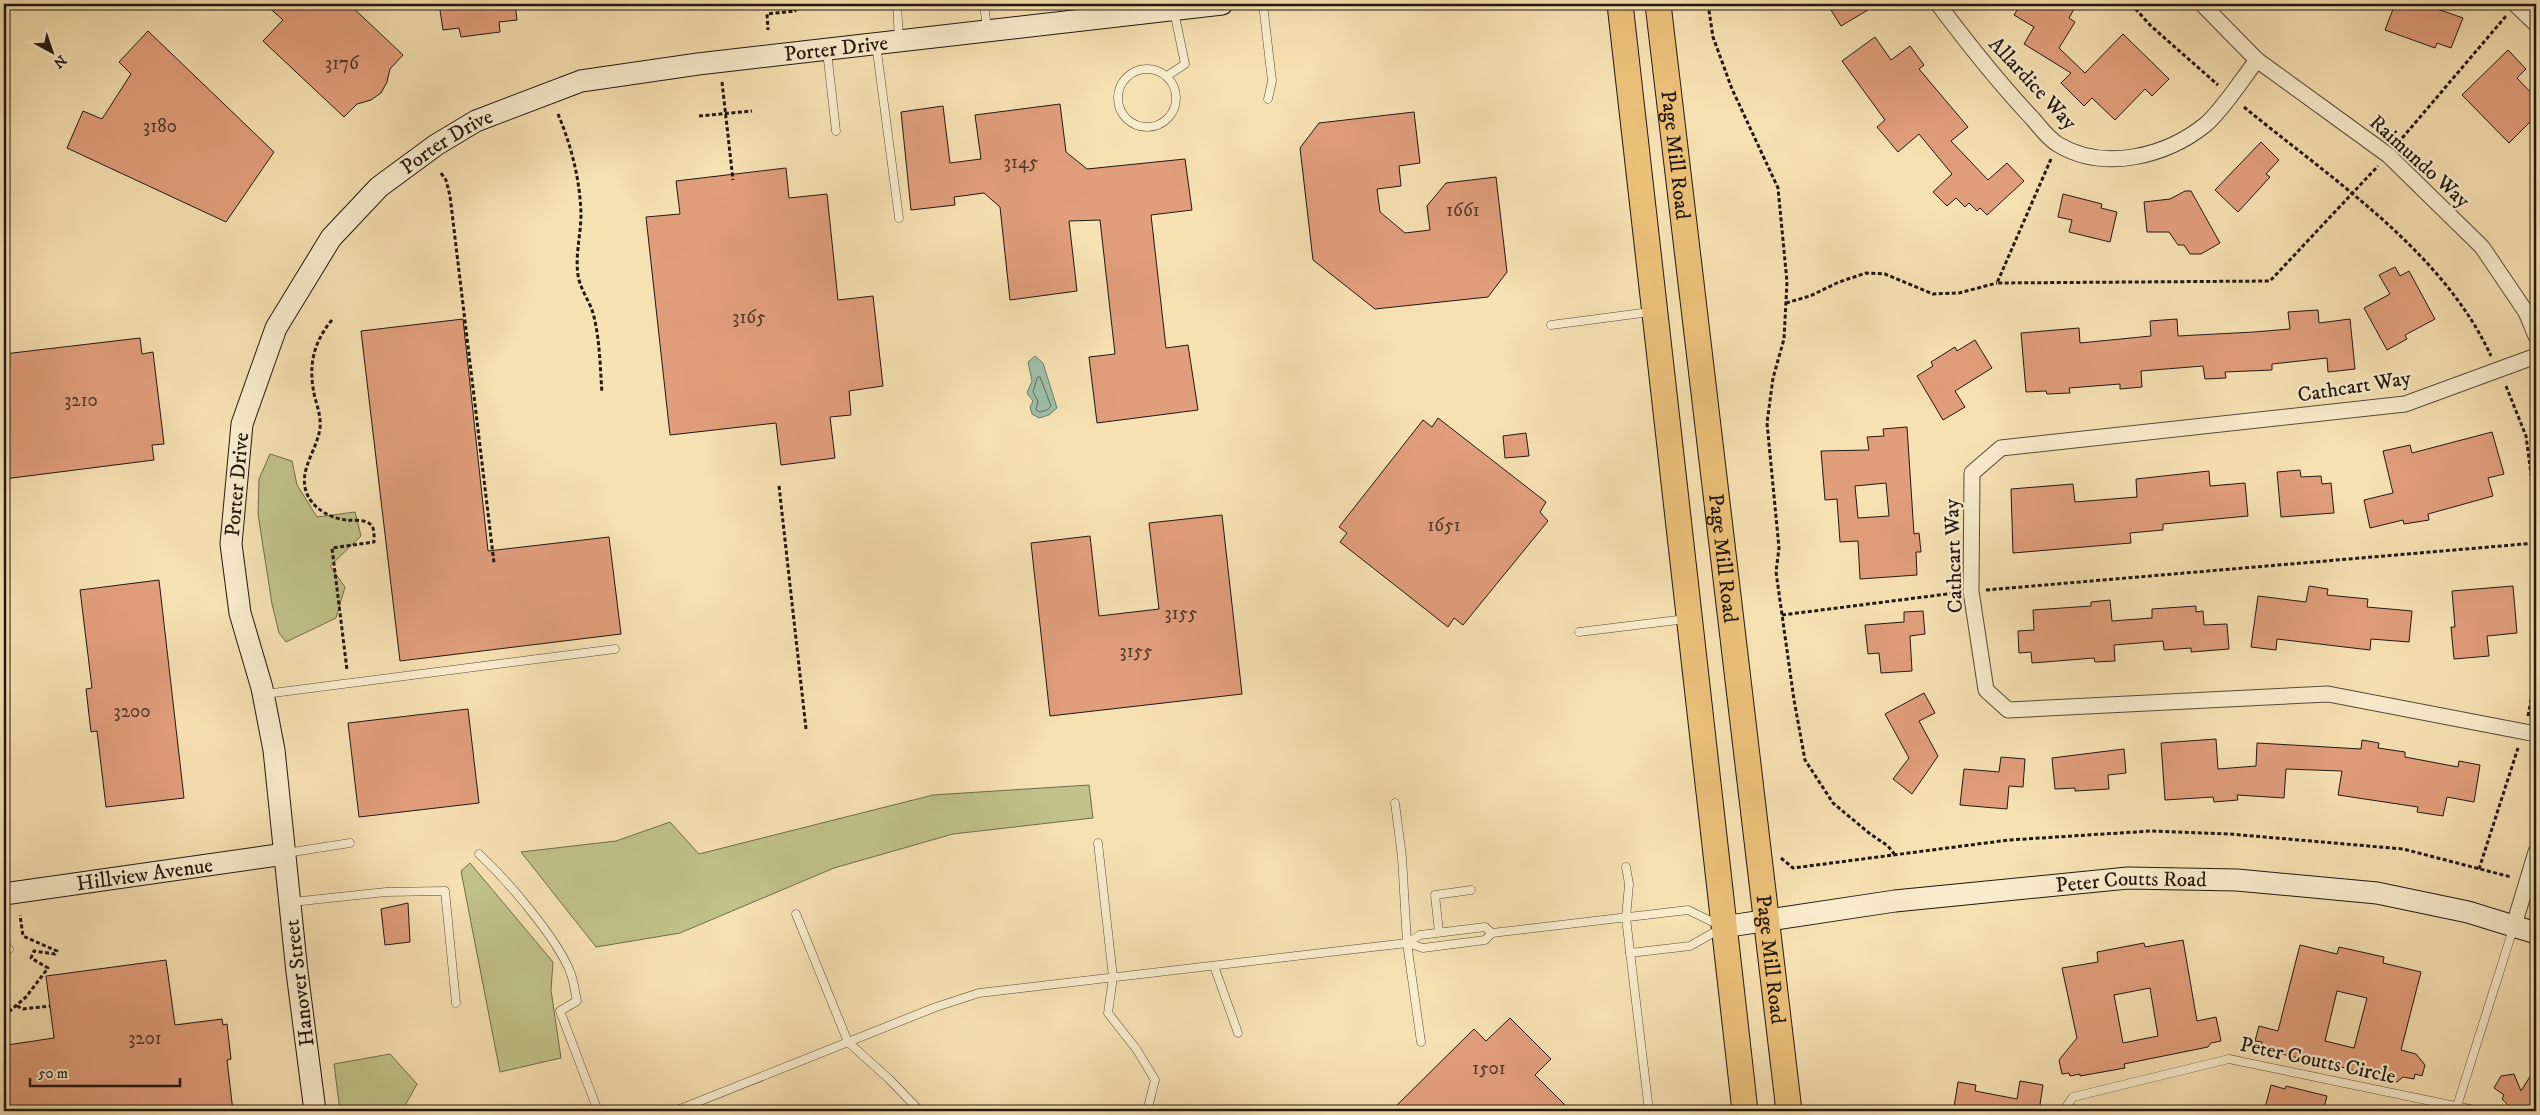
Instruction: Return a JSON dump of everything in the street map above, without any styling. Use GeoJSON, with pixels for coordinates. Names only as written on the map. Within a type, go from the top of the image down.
{"type":"FeatureCollection","features":[{"type":"Feature","properties":{"kind":"main road","name":"Page Mill Road"},"geometry":{"type":"LineString","coordinates":[[1620,4],[1745,1111]]}},
{"type":"Feature","properties":{"kind":"main road","name":"Page Mill Road"},"geometry":{"type":"LineString","coordinates":[[1658,4],[1789,1111]]}},
{"type":"Feature","properties":{"kind":"street","name":"Porter Drive"},"geometry":{"type":"LineString","coordinates":[[285,854],[274,750],[263,694],[240,612],[231,544],[242,424],[276,328],[332,238],[380,187],[436,145],[476,120],[560,87],[601,76],[1222,4]]}},
{"type":"Feature","properties":{"kind":"street","name":"Allardice Way"},"geometry":{"type":"LineString","coordinates":[[1938,4],[1980,61],[2058,145],[2085,156],[2120,159],[2153,152],[2182,141],[2206,123],[2258,60]]}},
{"type":"Feature","properties":{"kind":"street","name":"Raimundo Way"},"geometry":{"type":"LineString","coordinates":[[2202,4],[2258,60],[2388,155],[2482,247],[2526,312],[2536,336]]}},
{"type":"Feature","properties":{"kind":"street"},"geometry":{"type":"LineString","coordinates":[[2516,4],[2535,21]]}},
{"type":"Feature","properties":{"kind":"street","name":"Cathcart Way"},"geometry":{"type":"LineString","coordinates":[[2529,732],[2328,694],[2008,710],[1986,690],[1971,591],[1972,473],[2001,448],[2406,404],[2536,356]]}},
{"type":"Feature","properties":{"kind":"street"},"geometry":{"type":"LineString","coordinates":[[2514,925],[2536,852]]}},
{"type":"Feature","properties":{"kind":"street","name":"Hillview Avenue"},"geometry":{"type":"LineString","coordinates":[[4,894],[285,854]]}},
{"type":"Feature","properties":{"kind":"street","name":"Hanover Street"},"geometry":{"type":"LineString","coordinates":[[285,854],[315,1111]]}},
{"type":"Feature","properties":{"kind":"street","name":"Peter Coutts Road"},"geometry":{"type":"LineString","coordinates":[[1724,927],[1895,901],[2128,878],[2237,880],[2377,894],[2468,912],[2536,933]]}},
{"type":"Feature","properties":{"kind":"lane"},"geometry":{"type":"LineString","coordinates":[[897,4],[900,41]]}},
{"type":"Feature","properties":{"kind":"lane"},"geometry":{"type":"LineString","coordinates":[[984,4],[988,30]]}},
{"type":"Feature","properties":{"kind":"lane"},"geometry":{"type":"LineString","coordinates":[[1264,4],[1272,81],[1268,99]]}},
{"type":"Feature","properties":{"kind":"lane"},"geometry":{"type":"LineString","coordinates":[[1167,76],[1185,64],[1173,9]]}},
{"type":"Feature","properties":{"kind":"lane"},"geometry":{"type":"LineString","coordinates":[[876,44],[899,218]]}},
{"type":"Feature","properties":{"kind":"lane"},"geometry":{"type":"LineString","coordinates":[[827,49],[836,131]]}},
{"type":"Feature","properties":{"kind":"lane"},"geometry":{"type":"LineString","coordinates":[[1149,69],[1167,76],[1176,89],[1177,97],[1173,112],[1168,118],[1155,126],[1147,127],[1132,123],[1125,117],[1118,99],[1124,80],[1131,74],[1149,69]]}},
{"type":"Feature","properties":{"kind":"lane"},"geometry":{"type":"LineString","coordinates":[[1551,325],[1655,312]]}},
{"type":"Feature","properties":{"kind":"lane"},"geometry":{"type":"LineString","coordinates":[[1579,632],[1688,619]]}},
{"type":"Feature","properties":{"kind":"lane"},"geometry":{"type":"LineString","coordinates":[[263,694],[615,649]]}},
{"type":"Feature","properties":{"kind":"lane"},"geometry":{"type":"LineString","coordinates":[[1395,804],[1402,857],[1407,943],[1421,1042]]}},
{"type":"Feature","properties":{"kind":"lane"},"geometry":{"type":"LineString","coordinates":[[285,854],[350,843]]}},
{"type":"Feature","properties":{"kind":"lane"},"geometry":{"type":"LineString","coordinates":[[1098,843],[1113,977],[1108,1013],[1136,1050],[1155,1080],[1148,1107]]}},
{"type":"Feature","properties":{"kind":"lane"},"geometry":{"type":"LineString","coordinates":[[479,854],[540,924],[571,974],[577,1001],[560,1010],[598,1111]]}},
{"type":"Feature","properties":{"kind":"lane"},"geometry":{"type":"LineString","coordinates":[[1626,867],[1629,884],[1626,918],[1649,1111]]}},
{"type":"Feature","properties":{"kind":"lane"},"geometry":{"type":"LineString","coordinates":[[1439,932],[1435,895],[1471,890]]}},
{"type":"Feature","properties":{"kind":"lane"},"geometry":{"type":"LineString","coordinates":[[290,902],[377,893],[445,891],[456,1003]]}},
{"type":"Feature","properties":{"kind":"lane"},"geometry":{"type":"LineString","coordinates":[[675,1111],[848,1042],[979,993],[1407,943],[1423,948],[1485,940],[1492,933],[1688,910],[1724,927]]}},
{"type":"Feature","properties":{"kind":"lane"},"geometry":{"type":"LineString","coordinates":[[796,914],[848,1042],[889,1079],[920,1111]]}},
{"type":"Feature","properties":{"kind":"lane"},"geometry":{"type":"LineString","coordinates":[[2457,1106],[2514,925]]}},
{"type":"Feature","properties":{"kind":"lane"},"geometry":{"type":"LineString","coordinates":[[1407,943],[1420,935],[1439,932],[1485,927],[1492,933]]}},
{"type":"Feature","properties":{"kind":"lane"},"geometry":{"type":"LineString","coordinates":[[1630,953],[1690,946],[1724,927]]}},
{"type":"Feature","properties":{"kind":"lane"},"geometry":{"type":"LineString","coordinates":[[1214,966],[1238,1033]]}},
{"type":"Feature","properties":{"kind":"lane","name":"Peter Coutts Circle"},"geometry":{"type":"LineString","coordinates":[[2063,1111],[2073,1097],[2229,1059],[2479,1111]]}},
{"type":"Feature","properties":{"kind":"path"},"geometry":{"type":"LineString","coordinates":[[757,4],[758,8],[796,4],[795,12],[767,14],[768,30]]}},
{"type":"Feature","properties":{"kind":"path"},"geometry":{"type":"LineString","coordinates":[[1708,4],[1713,37],[1732,89],[1778,188],[1787,282],[1784,339],[1773,378],[1767,422],[1779,548],[1776,572],[1805,760],[1833,803],[1869,834],[1888,846],[1895,855]]}},
{"type":"Feature","properties":{"kind":"path"},"geometry":{"type":"LineString","coordinates":[[2131,4],[2151,26],[2230,95],[2351,194],[2436,272],[2466,310],[2484,340],[2514,402],[2526,436],[2536,512]]}},
{"type":"Feature","properties":{"kind":"path"},"geometry":{"type":"LineString","coordinates":[[1786,303],[1810,296],[1839,282],[1866,273],[1884,274],[1933,294],[1959,292],[1997,283],[2270,281],[2388,155],[2516,4]]}},
{"type":"Feature","properties":{"kind":"path"},"geometry":{"type":"LineString","coordinates":[[722,82],[733,180]]}},
{"type":"Feature","properties":{"kind":"path"},"geometry":{"type":"LineString","coordinates":[[699,116],[752,111]]}},
{"type":"Feature","properties":{"kind":"path"},"geometry":{"type":"LineString","coordinates":[[558,114],[572,152],[581,212],[578,272],[580,284],[596,325],[602,393]]}},
{"type":"Feature","properties":{"kind":"path"},"geometry":{"type":"LineString","coordinates":[[1997,283],[2058,145]]}},
{"type":"Feature","properties":{"kind":"path"},"geometry":{"type":"LineString","coordinates":[[441,173],[446,180],[450,196],[494,563]]}},
{"type":"Feature","properties":{"kind":"path"},"geometry":{"type":"LineString","coordinates":[[332,320],[318,338],[312,357],[312,381],[320,426],[319,435],[307,462],[305,484],[309,497],[325,513],[332,517],[370,524],[373,529],[374,542],[332,548],[348,670],[339,671]]}},
{"type":"Feature","properties":{"kind":"path"},"geometry":{"type":"LineString","coordinates":[[779,486],[806,729]]}},
{"type":"Feature","properties":{"kind":"path"},"geometry":{"type":"LineString","coordinates":[[1782,615],[1971,591],[2536,543]]}},
{"type":"Feature","properties":{"kind":"path"},"geometry":{"type":"LineString","coordinates":[[2479,869],[2529,732],[2530,710],[2536,675]]}},
{"type":"Feature","properties":{"kind":"path"},"geometry":{"type":"LineString","coordinates":[[1756,835],[1793,868],[2009,840],[2151,831],[2230,834],[2403,850],[2527,882]]}},
{"type":"Feature","properties":{"kind":"path"},"geometry":{"type":"LineString","coordinates":[[4,1016],[17,1006],[48,968],[31,958],[34,951],[55,954],[57,950],[23,936],[20,915]]}},
{"type":"Feature","properties":{"kind":"path"},"geometry":{"type":"LineString","coordinates":[[17,1006],[23,1009],[50,1006]]}},
{"type":"Feature","properties":{"kind":"green space"},"geometry":{"type":"Polygon","coordinates":[[[270,454],[292,461],[297,485],[317,517],[355,512],[361,536],[330,566],[345,587],[336,618],[286,642],[279,633],[272,604],[258,514],[259,479],[270,454]]]}},
{"type":"Feature","properties":{"kind":"green space"},"geometry":{"type":"Polygon","coordinates":[[[1089,785],[1093,818],[953,834],[834,868],[680,933],[596,947],[521,852],[616,841],[670,822],[699,854],[933,795],[1089,785]]]}},
{"type":"Feature","properties":{"kind":"green space"},"geometry":{"type":"Polygon","coordinates":[[[470,863],[553,962],[551,990],[561,1058],[500,1072],[461,871],[470,863]]]}},
{"type":"Feature","properties":{"kind":"green space"},"geometry":{"type":"Polygon","coordinates":[[[390,1054],[417,1084],[402,1111],[340,1111],[334,1064],[390,1054]]]}},
{"type":"Feature","properties":{"kind":"water"},"geometry":{"type":"Polygon","coordinates":[[[1035,356],[1043,363],[1057,408],[1049,415],[1039,418],[1032,414],[1030,407],[1033,401],[1027,393],[1032,381],[1028,362],[1035,356]]]}},
{"type":"Feature","properties":{"kind":"building"},"geometry":{"type":"Polygon","coordinates":[[[265,4],[349,4],[403,55],[390,69],[387,82],[381,93],[371,100],[357,104],[344,117],[263,41],[283,20],[265,4]]]}},
{"type":"Feature","properties":{"kind":"building"},"geometry":{"type":"Polygon","coordinates":[[[439,4],[515,4],[517,20],[499,22],[500,32],[461,37],[459,28],[443,30],[439,4]]]}},
{"type":"Feature","properties":{"kind":"building"},"geometry":{"type":"Polygon","coordinates":[[[1827,4],[1878,4],[1841,26],[1827,4]]]}},
{"type":"Feature","properties":{"kind":"building"},"geometry":{"type":"Polygon","coordinates":[[[2021,4],[2065,4],[2074,9],[2069,18],[2075,22],[2059,48],[2085,73],[2123,34],[2169,79],[2152,96],[2145,89],[2115,120],[2092,98],[2084,106],[2061,83],[2071,73],[2024,44],[2034,27],[2014,15],[2021,4]]]}},
{"type":"Feature","properties":{"kind":"building"},"geometry":{"type":"Polygon","coordinates":[[[2395,4],[2423,4],[2463,18],[2451,48],[2437,43],[2435,48],[2385,30],[2395,4]]]}},
{"type":"Feature","properties":{"kind":"building"},"geometry":{"type":"Polygon","coordinates":[[[148,31],[274,152],[226,222],[67,148],[83,111],[102,119],[131,74],[119,62],[148,31]]]}},
{"type":"Feature","properties":{"kind":"building"},"geometry":{"type":"Polygon","coordinates":[[[1875,37],[1891,60],[1910,46],[1924,65],[1919,69],[1968,127],[1951,141],[1988,180],[2007,163],[2024,181],[1987,215],[1980,208],[1977,211],[1969,203],[1965,207],[1956,198],[1947,206],[1933,192],[1952,174],[1919,134],[1898,152],[1877,127],[1885,120],[1842,61],[1875,37]]]}},
{"type":"Feature","properties":{"kind":"building"},"geometry":{"type":"Polygon","coordinates":[[[2508,50],[2526,69],[2517,78],[2536,98],[2536,116],[2509,143],[2462,95],[2508,50]]]}},
{"type":"Feature","properties":{"kind":"building"},"geometry":{"type":"Polygon","coordinates":[[[1060,104],[1066,152],[1087,169],[1185,159],[1192,210],[1151,215],[1166,348],[1188,345],[1198,410],[1097,423],[1089,357],[1115,354],[1100,220],[1069,221],[1077,291],[1010,300],[1000,207],[984,193],[954,197],[955,205],[911,210],[901,112],[943,106],[950,163],[981,159],[975,115],[1060,104]]]}},
{"type":"Feature","properties":{"kind":"building"},"geometry":{"type":"Polygon","coordinates":[[[1414,112],[1420,163],[1399,166],[1401,186],[1377,189],[1380,212],[1405,233],[1430,230],[1427,206],[1446,183],[1496,177],[1507,272],[1488,297],[1375,309],[1313,260],[1300,148],[1319,123],[1414,112]]]}},
{"type":"Feature","properties":{"kind":"building"},"geometry":{"type":"Polygon","coordinates":[[[2261,142],[2279,160],[2266,174],[2270,177],[2238,212],[2215,190],[2261,142]]]}},
{"type":"Feature","properties":{"kind":"building"},"geometry":{"type":"Polygon","coordinates":[[[786,168],[789,198],[827,194],[838,300],[873,296],[883,386],[849,391],[851,415],[830,417],[835,458],[781,465],[776,423],[670,435],[646,217],[680,214],[676,181],[786,168]]]}},
{"type":"Feature","properties":{"kind":"building"},"geometry":{"type":"Polygon","coordinates":[[[2185,191],[2191,191],[2220,243],[2201,254],[2190,254],[2184,245],[2178,245],[2169,232],[2147,232],[2144,202],[2170,199],[2185,191]]]}},
{"type":"Feature","properties":{"kind":"building"},"geometry":{"type":"Polygon","coordinates":[[[2063,194],[2102,204],[2101,208],[2117,212],[2110,242],[2069,232],[2072,220],[2058,217],[2063,194]]]}},
{"type":"Feature","properties":{"kind":"building"},"geometry":{"type":"Polygon","coordinates":[[[2395,267],[2400,276],[2409,271],[2435,319],[2405,335],[2407,339],[2387,350],[2364,308],[2390,294],[2379,275],[2395,267]]]}},
{"type":"Feature","properties":{"kind":"building"},"geometry":{"type":"Polygon","coordinates":[[[2318,310],[2319,323],[2350,319],[2355,369],[2328,372],[2327,358],[2272,364],[2272,370],[2225,372],[2226,378],[2205,379],[2203,366],[2141,371],[2142,387],[2120,389],[2120,384],[2069,388],[2070,393],[2047,394],[2046,391],[2026,392],[2021,333],[2079,328],[2080,343],[2151,336],[2150,321],[2177,319],[2178,336],[2254,332],[2290,329],[2288,312],[2318,310]]]}},
{"type":"Feature","properties":{"kind":"building"},"geometry":{"type":"Polygon","coordinates":[[[463,319],[488,551],[609,537],[621,634],[400,661],[361,331],[463,319]]]}},
{"type":"Feature","properties":{"kind":"building"},"geometry":{"type":"Polygon","coordinates":[[[140,338],[142,354],[153,352],[164,444],[152,445],[154,460],[4,479],[4,354],[140,338]]]}},
{"type":"Feature","properties":{"kind":"building"},"geometry":{"type":"Polygon","coordinates":[[[1975,340],[1992,368],[1955,391],[1965,407],[1943,420],[1917,376],[1933,366],[1931,362],[1955,347],[1957,351],[1975,340]]]}},
{"type":"Feature","properties":{"kind":"building"},"geometry":{"type":"Polygon","coordinates":[[[1438,418],[1546,502],[1540,512],[1548,521],[1463,625],[1454,618],[1448,627],[1340,542],[1347,533],[1339,527],[1423,420],[1432,427],[1438,418]]]}},
{"type":"Feature","properties":{"kind":"building"},"geometry":{"type":"Polygon","coordinates":[[[1907,427],[1914,534],[1919,533],[1921,552],[1916,552],[1917,575],[1860,579],[1858,541],[1840,542],[1837,499],[1825,500],[1821,451],[1869,450],[1867,437],[1884,436],[1883,429],[1907,427]],[[1886,483],[1855,486],[1858,518],[1889,516],[1886,483]]]}},
{"type":"Feature","properties":{"kind":"building"},"geometry":{"type":"Polygon","coordinates":[[[2492,432],[2504,474],[2488,478],[2493,496],[2428,514],[2429,520],[2404,524],[2403,520],[2370,528],[2364,500],[2393,493],[2383,451],[2410,445],[2412,453],[2492,432]]]}},
{"type":"Feature","properties":{"kind":"building"},"geometry":{"type":"Polygon","coordinates":[[[1526,433],[1529,456],[1505,458],[1503,436],[1526,433]]]}},
{"type":"Feature","properties":{"kind":"building"},"geometry":{"type":"Polygon","coordinates":[[[2300,470],[2301,477],[2321,476],[2322,484],[2331,483],[2334,513],[2281,517],[2277,472],[2300,470]]]}},
{"type":"Feature","properties":{"kind":"building"},"geometry":{"type":"Polygon","coordinates":[[[2209,471],[2210,486],[2245,483],[2248,516],[2163,524],[2163,530],[2130,533],[2131,543],[2013,553],[2011,489],[2073,484],[2075,502],[2137,497],[2136,479],[2209,471]]]}},
{"type":"Feature","properties":{"kind":"building"},"geometry":{"type":"Polygon","coordinates":[[[1222,515],[1242,694],[1050,716],[1031,543],[1090,536],[1099,616],[1159,609],[1149,523],[1222,515]]]}},
{"type":"Feature","properties":{"kind":"building"},"geometry":{"type":"Polygon","coordinates":[[[159,580],[184,798],[106,807],[97,731],[91,732],[86,689],[92,688],[80,590],[159,580]]]}},
{"type":"Feature","properties":{"kind":"building"},"geometry":{"type":"Polygon","coordinates":[[[2309,586],[2328,589],[2327,595],[2368,599],[2367,607],[2412,611],[2409,642],[2371,639],[2370,650],[2277,639],[2276,650],[2251,647],[2258,596],[2306,602],[2309,586]]]}},
{"type":"Feature","properties":{"kind":"building"},"geometry":{"type":"Polygon","coordinates":[[[2513,586],[2517,633],[2487,636],[2489,656],[2454,659],[2451,627],[2455,627],[2452,591],[2513,586]]]}},
{"type":"Feature","properties":{"kind":"building"},"geometry":{"type":"Polygon","coordinates":[[[2110,600],[2112,621],[2152,618],[2152,609],[2196,606],[2196,612],[2203,611],[2204,625],[2227,624],[2229,649],[2191,652],[2191,648],[2164,650],[2163,641],[2114,645],[2115,661],[2095,662],[2094,658],[2032,663],[2031,652],[2019,653],[2018,631],[2034,630],[2033,610],[2091,606],[2091,602],[2110,600]]]}},
{"type":"Feature","properties":{"kind":"building"},"geometry":{"type":"Polygon","coordinates":[[[1923,611],[1925,634],[1910,636],[1912,671],[1881,673],[1879,653],[1868,654],[1865,625],[1904,622],[1904,612],[1923,611]]]}},
{"type":"Feature","properties":{"kind":"building"},"geometry":{"type":"Polygon","coordinates":[[[1924,693],[1935,713],[1919,721],[1938,756],[1912,794],[1893,779],[1909,758],[1885,714],[1924,693]]]}},
{"type":"Feature","properties":{"kind":"building"},"geometry":{"type":"Polygon","coordinates":[[[468,709],[479,803],[359,817],[348,723],[468,709]]]}},
{"type":"Feature","properties":{"kind":"building"},"geometry":{"type":"Polygon","coordinates":[[[2216,739],[2218,769],[2256,766],[2257,743],[2361,749],[2362,740],[2379,743],[2378,748],[2405,752],[2405,757],[2458,767],[2459,761],[2480,765],[2474,802],[2447,797],[2443,816],[2417,812],[2418,807],[2338,795],[2342,771],[2286,769],[2284,798],[2237,795],[2238,800],[2214,802],[2213,797],[2165,800],[2161,743],[2216,739]]]}},
{"type":"Feature","properties":{"kind":"building"},"geometry":{"type":"Polygon","coordinates":[[[2124,749],[2126,773],[2108,775],[2109,789],[2075,791],[2075,788],[2055,789],[2052,758],[2124,749]]]}},
{"type":"Feature","properties":{"kind":"building"},"geometry":{"type":"Polygon","coordinates":[[[2001,757],[2025,759],[2023,787],[2009,786],[2007,809],[1960,805],[1964,769],[1999,772],[2001,757]]]}},
{"type":"Feature","properties":{"kind":"building"},"geometry":{"type":"Polygon","coordinates":[[[408,903],[410,942],[385,945],[381,909],[408,903]]]}},
{"type":"Feature","properties":{"kind":"building"},"geometry":{"type":"Polygon","coordinates":[[[2183,940],[2197,1021],[2216,1017],[2221,1041],[2211,1043],[2208,1047],[2124,1064],[2125,1068],[2080,1076],[2080,1074],[2070,1076],[2069,1073],[2062,1074],[2059,1060],[2077,1038],[2062,968],[2098,962],[2097,952],[2144,943],[2145,947],[2183,940]],[[2150,988],[2114,995],[2123,1043],[2158,1036],[2150,988]]]}},
{"type":"Feature","properties":{"kind":"building"},"geometry":{"type":"Polygon","coordinates":[[[2300,945],[2337,954],[2339,947],[2384,957],[2383,963],[2421,972],[2401,1050],[2416,1054],[2425,1065],[2422,1076],[2415,1074],[2414,1079],[2403,1077],[2397,1082],[2315,1060],[2315,1062],[2273,1052],[2262,1047],[2262,1042],[2255,1041],[2259,1026],[2278,1031],[2300,945]],[[2337,991],[2325,1041],[2354,1048],[2367,998],[2337,991]]]}},
{"type":"Feature","properties":{"kind":"building"},"geometry":{"type":"Polygon","coordinates":[[[166,960],[175,1025],[222,1019],[223,1025],[227,1024],[231,1059],[227,1060],[233,1111],[4,1111],[4,1050],[8,1050],[7,1045],[54,1038],[46,976],[166,960]]]}},
{"type":"Feature","properties":{"kind":"building"},"geometry":{"type":"Polygon","coordinates":[[[1510,1018],[1551,1059],[1535,1075],[1571,1111],[1391,1111],[1474,1029],[1486,1041],[1510,1018]]]}},
{"type":"Feature","properties":{"kind":"building"},"geometry":{"type":"Polygon","coordinates":[[[2536,1067],[2536,1111],[2509,1111],[2511,1108],[2502,1099],[2504,1095],[2494,1088],[2501,1076],[2514,1074],[2521,1091],[2536,1067]]]}},
{"type":"Feature","properties":{"kind":"building"},"geometry":{"type":"Polygon","coordinates":[[[2020,1081],[2043,1085],[2039,1111],[1959,1111],[1960,1108],[1954,1107],[1958,1082],[1976,1085],[1975,1091],[2017,1099],[2020,1081]]]}},
{"type":"Feature","properties":{"kind":"building"},"geometry":{"type":"Polygon","coordinates":[[[2271,1085],[2285,1089],[2286,1086],[2327,1096],[2323,1111],[2281,1111],[2265,1108],[2271,1085]]]}}]}
